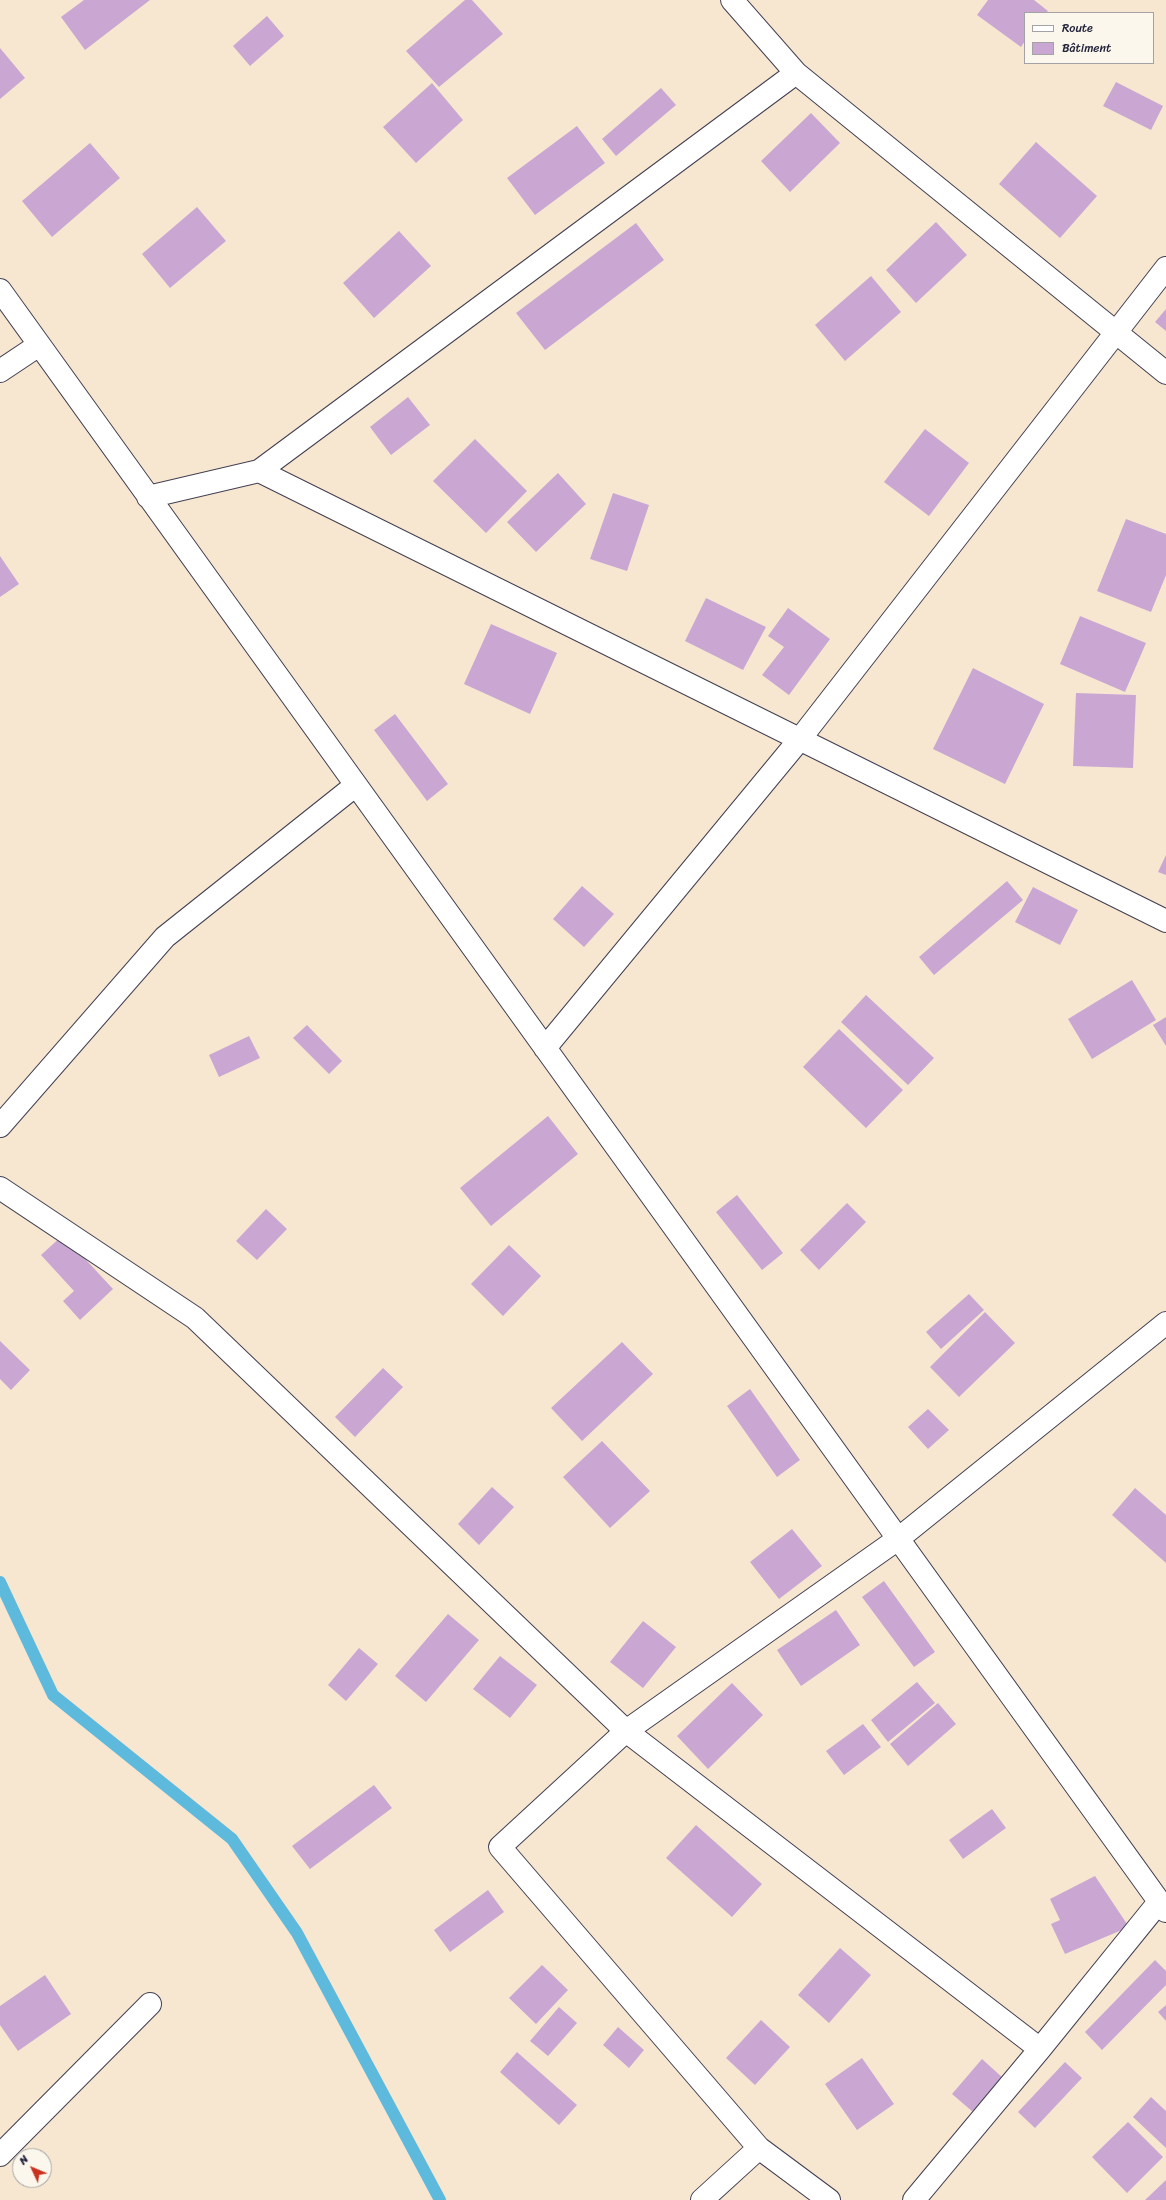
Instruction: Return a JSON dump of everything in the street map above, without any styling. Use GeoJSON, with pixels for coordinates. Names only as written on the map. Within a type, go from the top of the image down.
{"type":"FeatureCollection","features":[{"type":"Feature","properties":{"kind":"street"},"geometry":{"type":"LineString","coordinates":[[732,0],[796,73],[1166,373]]}},
{"type":"Feature","properties":{"kind":"street"},"geometry":{"type":"LineString","coordinates":[[148,497],[258,471],[796,73]]}},
{"type":"Feature","properties":{"kind":"street"},"geometry":{"type":"LineString","coordinates":[[545,1048],[800,739],[1166,268]]}},
{"type":"Feature","properties":{"kind":"street"},"geometry":{"type":"LineString","coordinates":[[0,290],[1163,1906],[1040,2049],[914,2200]]}},
{"type":"Feature","properties":{"kind":"street"},"geometry":{"type":"LineString","coordinates":[[0,371],[39,345]]}},
{"type":"Feature","properties":{"kind":"street"},"geometry":{"type":"LineString","coordinates":[[258,471],[1166,921]]}},
{"type":"Feature","properties":{"kind":"street"},"geometry":{"type":"LineString","coordinates":[[0,1126],[165,937],[356,785]]}},
{"type":"Feature","properties":{"kind":"street"},"geometry":{"type":"LineString","coordinates":[[0,1188],[195,1318],[626,1730],[1040,2049]]}},
{"type":"Feature","properties":{"kind":"street"},"geometry":{"type":"LineString","coordinates":[[829,2200],[759,2148],[500,1847],[626,1730],[898,1539],[1166,1323]]}},
{"type":"Feature","properties":{"kind":"street"},"geometry":{"type":"LineString","coordinates":[[0,2155],[150,2004]]}},
{"type":"Feature","properties":{"kind":"street"},"geometry":{"type":"LineString","coordinates":[[702,2200],[759,2148]]}},
{"type":"Feature","properties":{"kind":"building"},"geometry":{"type":"Polygon","coordinates":[[[84,0],[150,0],[85,50],[61,17],[84,0]]]}},
{"type":"Feature","properties":{"kind":"building"},"geometry":{"type":"Polygon","coordinates":[[[465,0],[472,0],[503,34],[439,87],[406,51],[465,0]]]}},
{"type":"Feature","properties":{"kind":"building"},"geometry":{"type":"Polygon","coordinates":[[[988,0],[1034,0],[1048,11],[1024,12],[1024,42],[1021,47],[977,15],[988,0]]]}},
{"type":"Feature","properties":{"kind":"building"},"geometry":{"type":"Polygon","coordinates":[[[267,16],[284,36],[250,66],[233,46],[267,16]]]}},
{"type":"Feature","properties":{"kind":"building"},"geometry":{"type":"Polygon","coordinates":[[[0,48],[25,78],[0,99],[0,48]]]}},
{"type":"Feature","properties":{"kind":"building"},"geometry":{"type":"Polygon","coordinates":[[[1116,82],[1163,106],[1151,130],[1103,106],[1116,82]]]}},
{"type":"Feature","properties":{"kind":"building"},"geometry":{"type":"Polygon","coordinates":[[[432,83],[463,120],[416,163],[383,127],[432,83]]]}},
{"type":"Feature","properties":{"kind":"building"},"geometry":{"type":"Polygon","coordinates":[[[661,88],[676,105],[616,156],[602,139],[661,88]]]}},
{"type":"Feature","properties":{"kind":"building"},"geometry":{"type":"Polygon","coordinates":[[[811,113],[840,143],[790,192],[761,161],[811,113]]]}},
{"type":"Feature","properties":{"kind":"building"},"geometry":{"type":"Polygon","coordinates":[[[577,126],[605,163],[535,215],[507,178],[577,126]]]}},
{"type":"Feature","properties":{"kind":"building"},"geometry":{"type":"Polygon","coordinates":[[[1036,142],[1097,196],[1060,238],[999,184],[1036,142]]]}},
{"type":"Feature","properties":{"kind":"building"},"geometry":{"type":"Polygon","coordinates":[[[90,143],[120,178],[52,237],[22,201],[90,143]]]}},
{"type":"Feature","properties":{"kind":"building"},"geometry":{"type":"Polygon","coordinates":[[[197,207],[226,241],[170,288],[142,254],[197,207]]]}},
{"type":"Feature","properties":{"kind":"building"},"geometry":{"type":"Polygon","coordinates":[[[936,222],[967,255],[916,303],[886,270],[936,222]]]}},
{"type":"Feature","properties":{"kind":"building"},"geometry":{"type":"Polygon","coordinates":[[[636,223],[664,260],[545,350],[516,313],[636,223]]]}},
{"type":"Feature","properties":{"kind":"building"},"geometry":{"type":"Polygon","coordinates":[[[399,231],[431,266],[374,318],[343,283],[399,231]]]}},
{"type":"Feature","properties":{"kind":"building"},"geometry":{"type":"Polygon","coordinates":[[[871,276],[901,312],[845,361],[815,325],[871,276]]]}},
{"type":"Feature","properties":{"kind":"building"},"geometry":{"type":"Polygon","coordinates":[[[1166,309],[1166,331],[1155,322],[1166,309]]]}},
{"type":"Feature","properties":{"kind":"building"},"geometry":{"type":"Polygon","coordinates":[[[408,397],[430,425],[391,455],[370,427],[408,397]]]}},
{"type":"Feature","properties":{"kind":"building"},"geometry":{"type":"Polygon","coordinates":[[[925,429],[969,463],[929,516],[884,482],[925,429]]]}},
{"type":"Feature","properties":{"kind":"building"},"geometry":{"type":"Polygon","coordinates":[[[475,439],[527,491],[486,533],[433,481],[475,439]]]}},
{"type":"Feature","properties":{"kind":"building"},"geometry":{"type":"Polygon","coordinates":[[[558,473],[586,504],[536,552],[507,522],[558,473]]]}},
{"type":"Feature","properties":{"kind":"building"},"geometry":{"type":"Polygon","coordinates":[[[613,493],[649,505],[627,571],[590,559],[613,493]]]}},
{"type":"Feature","properties":{"kind":"building"},"geometry":{"type":"Polygon","coordinates":[[[1126,519],[1166,534],[1166,575],[1151,612],[1097,591],[1126,519]]]}},
{"type":"Feature","properties":{"kind":"building"},"geometry":{"type":"Polygon","coordinates":[[[0,556],[19,584],[0,597],[0,556]]]}},
{"type":"Feature","properties":{"kind":"building"},"geometry":{"type":"Polygon","coordinates":[[[706,598],[766,627],[743,670],[685,641],[706,598]]]}},
{"type":"Feature","properties":{"kind":"building"},"geometry":{"type":"Polygon","coordinates":[[[788,608],[830,639],[789,695],[762,675],[784,647],[768,636],[788,608]]]}},
{"type":"Feature","properties":{"kind":"building"},"geometry":{"type":"Polygon","coordinates":[[[1080,616],[1146,643],[1125,692],[1060,664],[1080,616]]]}},
{"type":"Feature","properties":{"kind":"building"},"geometry":{"type":"Polygon","coordinates":[[[491,624],[557,653],[530,714],[464,684],[491,624]]]}},
{"type":"Feature","properties":{"kind":"building"},"geometry":{"type":"Polygon","coordinates":[[[973,668],[1044,704],[1005,784],[933,749],[973,668]]]}},
{"type":"Feature","properties":{"kind":"building"},"geometry":{"type":"Polygon","coordinates":[[[1076,693],[1136,695],[1133,768],[1073,766],[1076,693]]]}},
{"type":"Feature","properties":{"kind":"building"},"geometry":{"type":"Polygon","coordinates":[[[395,714],[448,784],[427,801],[374,730],[395,714]]]}},
{"type":"Feature","properties":{"kind":"building"},"geometry":{"type":"Polygon","coordinates":[[[1166,855],[1166,875],[1158,872],[1166,855]]]}},
{"type":"Feature","properties":{"kind":"building"},"geometry":{"type":"Polygon","coordinates":[[[1007,881],[1023,900],[934,975],[919,957],[1007,881]]]}},
{"type":"Feature","properties":{"kind":"building"},"geometry":{"type":"Polygon","coordinates":[[[582,886],[614,914],[584,947],[553,919],[582,886]]]}},
{"type":"Feature","properties":{"kind":"building"},"geometry":{"type":"Polygon","coordinates":[[[1033,887],[1078,910],[1060,945],[1015,922],[1033,887]]]}},
{"type":"Feature","properties":{"kind":"building"},"geometry":{"type":"Polygon","coordinates":[[[1132,980],[1156,1020],[1092,1059],[1068,1019],[1132,980]]]}},
{"type":"Feature","properties":{"kind":"building"},"geometry":{"type":"Polygon","coordinates":[[[866,995],[934,1058],[908,1085],[841,1022],[866,995]]]}},
{"type":"Feature","properties":{"kind":"building"},"geometry":{"type":"Polygon","coordinates":[[[1166,1017],[1166,1046],[1153,1025],[1166,1017]]]}},
{"type":"Feature","properties":{"kind":"building"},"geometry":{"type":"Polygon","coordinates":[[[307,1025],[342,1061],[329,1074],[293,1038],[307,1025]]]}},
{"type":"Feature","properties":{"kind":"building"},"geometry":{"type":"Polygon","coordinates":[[[839,1029],[903,1090],[866,1128],[803,1067],[839,1029]]]}},
{"type":"Feature","properties":{"kind":"building"},"geometry":{"type":"Polygon","coordinates":[[[249,1036],[260,1058],[219,1077],[209,1055],[249,1036]]]}},
{"type":"Feature","properties":{"kind":"building"},"geometry":{"type":"Polygon","coordinates":[[[548,1116],[578,1154],[491,1226],[460,1188],[548,1116]]]}},
{"type":"Feature","properties":{"kind":"building"},"geometry":{"type":"Polygon","coordinates":[[[737,1195],[783,1253],[762,1270],[716,1212],[737,1195]]]}},
{"type":"Feature","properties":{"kind":"building"},"geometry":{"type":"Polygon","coordinates":[[[847,1203],[866,1222],[819,1270],[800,1250],[847,1203]]]}},
{"type":"Feature","properties":{"kind":"building"},"geometry":{"type":"Polygon","coordinates":[[[266,1209],[287,1229],[257,1260],[236,1241],[266,1209]]]}},
{"type":"Feature","properties":{"kind":"building"},"geometry":{"type":"Polygon","coordinates":[[[63,1235],[113,1289],[80,1320],[63,1301],[74,1291],[41,1255],[63,1235]]]}},
{"type":"Feature","properties":{"kind":"building"},"geometry":{"type":"Polygon","coordinates":[[[509,1245],[541,1276],[503,1316],[471,1284],[509,1245]]]}},
{"type":"Feature","properties":{"kind":"building"},"geometry":{"type":"Polygon","coordinates":[[[969,1294],[984,1310],[941,1349],[926,1332],[969,1294]]]}},
{"type":"Feature","properties":{"kind":"building"},"geometry":{"type":"Polygon","coordinates":[[[985,1312],[1015,1343],[959,1397],[930,1367],[985,1312]]]}},
{"type":"Feature","properties":{"kind":"building"},"geometry":{"type":"Polygon","coordinates":[[[0,1341],[30,1370],[11,1390],[0,1379],[0,1341]]]}},
{"type":"Feature","properties":{"kind":"building"},"geometry":{"type":"Polygon","coordinates":[[[622,1342],[653,1374],[582,1441],[551,1408],[622,1342]]]}},
{"type":"Feature","properties":{"kind":"building"},"geometry":{"type":"Polygon","coordinates":[[[383,1368],[403,1387],[355,1437],[335,1417],[383,1368]]]}},
{"type":"Feature","properties":{"kind":"building"},"geometry":{"type":"Polygon","coordinates":[[[750,1389],[800,1460],[777,1477],[727,1406],[750,1389]]]}},
{"type":"Feature","properties":{"kind":"building"},"geometry":{"type":"Polygon","coordinates":[[[928,1409],[949,1430],[928,1449],[908,1427],[928,1409]]]}},
{"type":"Feature","properties":{"kind":"building"},"geometry":{"type":"Polygon","coordinates":[[[602,1441],[650,1491],[610,1528],[563,1477],[602,1441]]]}},
{"type":"Feature","properties":{"kind":"building"},"geometry":{"type":"Polygon","coordinates":[[[492,1487],[514,1507],[479,1545],[458,1524],[492,1487]]]}},
{"type":"Feature","properties":{"kind":"building"},"geometry":{"type":"Polygon","coordinates":[[[1135,1488],[1166,1515],[1166,1563],[1112,1515],[1135,1488]]]}},
{"type":"Feature","properties":{"kind":"building"},"geometry":{"type":"Polygon","coordinates":[[[792,1529],[822,1566],[779,1599],[750,1562],[792,1529]]]}},
{"type":"Feature","properties":{"kind":"building"},"geometry":{"type":"Polygon","coordinates":[[[884,1581],[935,1652],[914,1667],[862,1597],[884,1581]]]}},
{"type":"Feature","properties":{"kind":"building"},"geometry":{"type":"Polygon","coordinates":[[[836,1610],[860,1645],[801,1686],[777,1650],[836,1610]]]}},
{"type":"Feature","properties":{"kind":"building"},"geometry":{"type":"Polygon","coordinates":[[[448,1614],[479,1640],[426,1702],[395,1676],[448,1614]]]}},
{"type":"Feature","properties":{"kind":"building"},"geometry":{"type":"Polygon","coordinates":[[[643,1621],[676,1647],[643,1688],[610,1662],[643,1621]]]}},
{"type":"Feature","properties":{"kind":"building"},"geometry":{"type":"Polygon","coordinates":[[[359,1648],[378,1664],[346,1701],[328,1685],[359,1648]]]}},
{"type":"Feature","properties":{"kind":"building"},"geometry":{"type":"Polygon","coordinates":[[[500,1656],[537,1685],[510,1718],[473,1689],[500,1656]]]}},
{"type":"Feature","properties":{"kind":"building"},"geometry":{"type":"Polygon","coordinates":[[[917,1682],[935,1703],[888,1742],[871,1720],[917,1682]]]}},
{"type":"Feature","properties":{"kind":"building"},"geometry":{"type":"Polygon","coordinates":[[[732,1683],[763,1715],[708,1769],[677,1736],[732,1683]]]}},
{"type":"Feature","properties":{"kind":"building"},"geometry":{"type":"Polygon","coordinates":[[[938,1703],[956,1724],[908,1766],[890,1744],[938,1703]]]}},
{"type":"Feature","properties":{"kind":"building"},"geometry":{"type":"Polygon","coordinates":[[[863,1724],[881,1747],[844,1775],[826,1751],[863,1724]]]}},
{"type":"Feature","properties":{"kind":"building"},"geometry":{"type":"Polygon","coordinates":[[[374,1785],[392,1808],[310,1869],[292,1846],[374,1785]]]}},
{"type":"Feature","properties":{"kind":"building"},"geometry":{"type":"Polygon","coordinates":[[[992,1809],[1006,1828],[963,1859],[949,1840],[992,1809]]]}},
{"type":"Feature","properties":{"kind":"building"},"geometry":{"type":"Polygon","coordinates":[[[696,1825],[762,1884],[732,1917],[666,1858],[696,1825]]]}},
{"type":"Feature","properties":{"kind":"building"},"geometry":{"type":"Polygon","coordinates":[[[1095,1876],[1129,1927],[1065,1954],[1051,1924],[1060,1920],[1050,1899],[1095,1876]]]}},
{"type":"Feature","properties":{"kind":"building"},"geometry":{"type":"Polygon","coordinates":[[[488,1890],[504,1912],[450,1952],[434,1930],[488,1890]]]}},
{"type":"Feature","properties":{"kind":"building"},"geometry":{"type":"Polygon","coordinates":[[[840,1948],[871,1975],[829,2023],[798,1995],[840,1948]]]}},
{"type":"Feature","properties":{"kind":"building"},"geometry":{"type":"Polygon","coordinates":[[[1155,1960],[1166,1971],[1166,1985],[1102,2050],[1085,2032],[1155,1960]]]}},
{"type":"Feature","properties":{"kind":"building"},"geometry":{"type":"Polygon","coordinates":[[[542,1965],[568,1990],[536,2024],[509,1998],[542,1965]]]}},
{"type":"Feature","properties":{"kind":"building"},"geometry":{"type":"Polygon","coordinates":[[[45,1975],[71,2014],[18,2051],[0,2025],[0,2006],[45,1975]]]}},
{"type":"Feature","properties":{"kind":"building"},"geometry":{"type":"Polygon","coordinates":[[[1166,2005],[1166,2021],[1158,2012],[1166,2005]]]}},
{"type":"Feature","properties":{"kind":"building"},"geometry":{"type":"Polygon","coordinates":[[[559,2007],[577,2023],[548,2056],[530,2041],[559,2007]]]}},
{"type":"Feature","properties":{"kind":"building"},"geometry":{"type":"Polygon","coordinates":[[[761,2020],[790,2047],[755,2085],[726,2058],[761,2020]]]}},
{"type":"Feature","properties":{"kind":"building"},"geometry":{"type":"Polygon","coordinates":[[[618,2027],[644,2050],[629,2068],[603,2045],[618,2027]]]}},
{"type":"Feature","properties":{"kind":"building"},"geometry":{"type":"Polygon","coordinates":[[[517,2052],[577,2105],[559,2125],[500,2072],[517,2052]]]}},
{"type":"Feature","properties":{"kind":"building"},"geometry":{"type":"Polygon","coordinates":[[[862,2058],[894,2104],[857,2130],[825,2084],[862,2058]]]}},
{"type":"Feature","properties":{"kind":"building"},"geometry":{"type":"Polygon","coordinates":[[[982,2059],[1003,2078],[973,2112],[952,2094],[982,2059]]]}},
{"type":"Feature","properties":{"kind":"building"},"geometry":{"type":"Polygon","coordinates":[[[1065,2062],[1082,2078],[1035,2128],[1018,2112],[1065,2062]]]}},
{"type":"Feature","properties":{"kind":"building"},"geometry":{"type":"Polygon","coordinates":[[[1151,2097],[1166,2111],[1166,2148],[1133,2117],[1151,2097]]]}},
{"type":"Feature","properties":{"kind":"building"},"geometry":{"type":"Polygon","coordinates":[[[1128,2122],[1163,2157],[1127,2193],[1092,2157],[1128,2122]]]}},
{"type":"Feature","properties":{"kind":"building"},"geometry":{"type":"Polygon","coordinates":[[[1166,2180],[1166,2200],[1145,2200],[1166,2180]]]}},
{"type":"Feature","properties":{"kind":"waterway"},"geometry":{"type":"LineString","coordinates":[[0,1582],[53,1695],[232,1839],[297,1933],[440,2200]]}}]}
